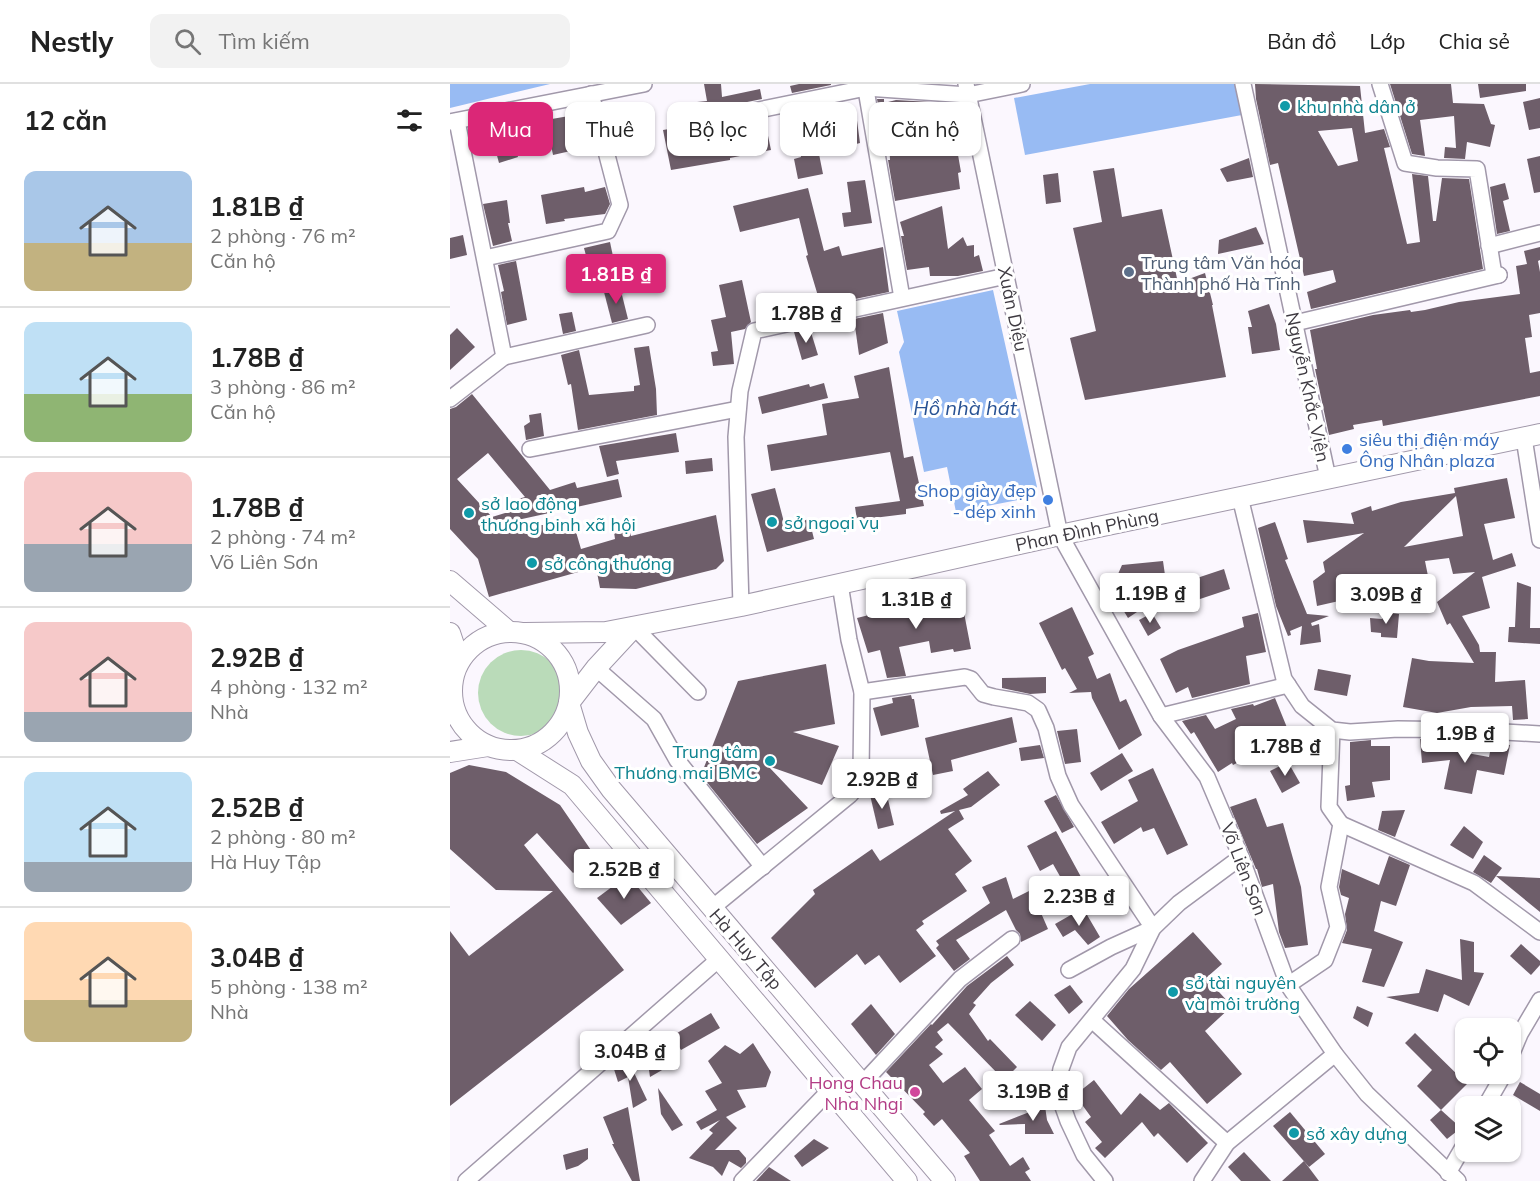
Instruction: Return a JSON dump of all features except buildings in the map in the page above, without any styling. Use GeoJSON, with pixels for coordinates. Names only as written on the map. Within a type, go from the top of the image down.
{"type":"FeatureCollection","features":[{"type":"Feature","properties":{"kind":"main road","name":"Phan Đình Phùng"},"geometry":{"type":"LineString","coordinates":[[516,632],[606,632],[634,627],[1532,436]]}},
{"type":"Feature","properties":{"kind":"main road"},"geometry":{"type":"LineString","coordinates":[[450,581],[516,632],[546,643],[561,659],[569,680],[569,703]]}},
{"type":"Feature","properties":{"kind":"main road"},"geometry":{"type":"LineString","coordinates":[[450,752],[488,746],[517,750],[538,744],[547,738],[561,723],[569,703],[596,668],[634,627]]}},
{"type":"Feature","properties":{"kind":"main road"},"geometry":{"type":"LineString","coordinates":[[488,746],[471,735],[458,719],[451,699],[451,680],[459,660],[480,640],[489,636],[516,632]]}},
{"type":"Feature","properties":{"kind":"main road"},"geometry":{"type":"LineString","coordinates":[[450,633],[459,660]]}},
{"type":"Feature","properties":{"kind":"main road","name":"Hà Huy Tập"},"geometry":{"type":"LineString","coordinates":[[569,703],[578,733],[591,761],[611,789],[945,1181]]}},
{"type":"Feature","properties":{"kind":"main road","name":"Hà Huy Tập"},"geometry":{"type":"LineString","coordinates":[[517,750],[572,785],[907,1181]]}},
{"type":"Feature","properties":{"kind":"street"},"geometry":{"type":"LineString","coordinates":[[504,357],[453,122],[644,84]]}},
{"type":"Feature","properties":{"kind":"street"},"geometry":{"type":"LineString","coordinates":[[768,107],[865,86],[967,89],[1022,84]]}},
{"type":"Feature","properties":{"kind":"street","name":"Nguyễn Khắc Viện"},"geometry":{"type":"LineString","coordinates":[[1243,84],[1328,478]]}},
{"type":"Feature","properties":{"kind":"street"},"geometry":{"type":"LineString","coordinates":[[1295,323],[1499,275],[1494,275],[1477,169],[1437,168],[1405,163],[1380,84]]}},
{"type":"Feature","properties":{"kind":"street"},"geometry":{"type":"LineString","coordinates":[[865,86],[902,298]]}},
{"type":"Feature","properties":{"kind":"street","name":"Xuân Diệu"},"geometry":{"type":"LineString","coordinates":[[967,89],[1060,535]]}},
{"type":"Feature","properties":{"kind":"street"},"geometry":{"type":"LineString","coordinates":[[484,258],[608,231],[620,205],[591,94]]}},
{"type":"Feature","properties":{"kind":"street"},"geometry":{"type":"LineString","coordinates":[[1490,246],[1540,233]]}},
{"type":"Feature","properties":{"kind":"street"},"geometry":{"type":"LineString","coordinates":[[741,606],[736,437],[740,391],[754,331],[1006,276]]}},
{"type":"Feature","properties":{"kind":"street"},"geometry":{"type":"LineString","coordinates":[[450,399],[504,357],[647,325]]}},
{"type":"Feature","properties":{"kind":"street"},"geometry":{"type":"LineString","coordinates":[[531,449],[738,409]]}},
{"type":"Feature","properties":{"kind":"street"},"geometry":{"type":"LineString","coordinates":[[1532,436],[1540,540]]}},
{"type":"Feature","properties":{"kind":"street"},"geometry":{"type":"LineString","coordinates":[[1240,497],[1284,679],[1302,706],[1332,730],[1350,732],[1398,729],[1470,730],[1540,734]]}},
{"type":"Feature","properties":{"kind":"street","name":"Võ Liên Sơn"},"geometry":{"type":"LineString","coordinates":[[1060,535],[1161,716],[1207,777],[1288,985],[1335,1054],[1367,1094],[1453,1177]]}},
{"type":"Feature","properties":{"kind":"street"},"geometry":{"type":"LineString","coordinates":[[712,908],[856,788],[861,774],[862,692],[849,640],[840,584]]}},
{"type":"Feature","properties":{"kind":"street"},"geometry":{"type":"LineString","coordinates":[[634,627],[698,692]]}},
{"type":"Feature","properties":{"kind":"street"},"geometry":{"type":"LineString","coordinates":[[596,668],[654,719],[677,760],[764,867]]}},
{"type":"Feature","properties":{"kind":"street"},"geometry":{"type":"LineString","coordinates":[[862,692],[965,676],[983,694],[1028,703],[1038,710],[1046,728],[1055,766],[1071,805],[1153,928]]}},
{"type":"Feature","properties":{"kind":"street"},"geometry":{"type":"LineString","coordinates":[[1161,716],[1288,685]]}},
{"type":"Feature","properties":{"kind":"street"},"geometry":{"type":"LineString","coordinates":[[1332,730],[1329,807],[1341,824],[1474,883],[1540,932]]}},
{"type":"Feature","properties":{"kind":"street"},"geometry":{"type":"LineString","coordinates":[[1288,985],[1325,960],[1338,927],[1329,887],[1341,824]]}},
{"type":"Feature","properties":{"kind":"street"},"geometry":{"type":"LineString","coordinates":[[1070,970],[1111,947],[1153,928],[1179,903],[1240,857]]}},
{"type":"Feature","properties":{"kind":"street"},"geometry":{"type":"LineString","coordinates":[[1105,1181],[1084,1155],[1057,1090],[1061,1069],[1070,1047],[1133,969],[1153,928]]}},
{"type":"Feature","properties":{"kind":"street"},"geometry":{"type":"LineString","coordinates":[[862,1084],[960,979],[1012,939]]}},
{"type":"Feature","properties":{"kind":"street"},"geometry":{"type":"LineString","coordinates":[[466,1181],[719,958]]}},
{"type":"Feature","properties":{"kind":"street"},"geometry":{"type":"LineString","coordinates":[[1521,1032],[1540,1000]]}},
{"type":"Feature","properties":{"kind":"street"},"geometry":{"type":"LineString","coordinates":[[1092,1020],[1227,1143]]}},
{"type":"Feature","properties":{"kind":"street"},"geometry":{"type":"LineString","coordinates":[[1202,1181],[1227,1143],[1335,1054]]}},
{"type":"Feature","properties":{"kind":"street"},"geometry":{"type":"LineString","coordinates":[[742,1181],[830,1090]]}},
{"type":"Feature","properties":{"kind":"street"},"geometry":{"type":"LineString","coordinates":[[1453,1177],[1459,1162]]}},
{"type":"Feature","properties":{"kind":"green space"},"geometry":{"type":"Polygon","coordinates":[[[521,650],[545,657],[557,669],[564,693],[557,717],[545,729],[521,736],[497,729],[485,717],[478,693],[485,669],[497,657],[521,650]]]}},
{"type":"Feature","properties":{"kind":"water"},"geometry":{"type":"Polygon","coordinates":[[[450,84],[550,84],[468,102],[450,108],[450,84]]]}},
{"type":"Feature","properties":{"kind":"water"},"geometry":{"type":"Polygon","coordinates":[[[1090,84],[1236,84],[1242,115],[1025,155],[1014,98],[1090,84]]]}},
{"type":"Feature","properties":{"kind":"water","name":"Hồ nhà hát"},"geometry":{"type":"Polygon","coordinates":[[[993,290],[1037,487],[1028,498],[956,512],[947,467],[924,472],[899,352],[904,342],[897,311],[993,290]]]}},
{"type":"Feature","properties":{"kind":"place","name":"khu nhà dân ở"},"geometry":{"type":"Point","coordinates":[1285,106]}},
{"type":"Feature","properties":{"kind":"place","name":"Trung tâm Văn hóa Thành phố Hà Tĩnh"},"geometry":{"type":"Point","coordinates":[1129,272]}},
{"type":"Feature","properties":{"kind":"place","name":"siêu thị điện máy Ông Nhân plaza"},"geometry":{"type":"Point","coordinates":[1347,449]}},
{"type":"Feature","properties":{"kind":"place","name":"Shop giày đẹp - dép xinh"},"geometry":{"type":"Point","coordinates":[1048,500]}},
{"type":"Feature","properties":{"kind":"place","name":"sở lao động thương binh xã hội"},"geometry":{"type":"Point","coordinates":[469,513]}},
{"type":"Feature","properties":{"kind":"place","name":"sở ngoại vụ"},"geometry":{"type":"Point","coordinates":[772,522]}},
{"type":"Feature","properties":{"kind":"place","name":"sở công thương"},"geometry":{"type":"Point","coordinates":[532,563]}},
{"type":"Feature","properties":{"kind":"place","name":"Trung tâm Thương mại BMC"},"geometry":{"type":"Point","coordinates":[770,761]}},
{"type":"Feature","properties":{"kind":"place","name":"sở tài nguyên và môi trường"},"geometry":{"type":"Point","coordinates":[1173,992]}},
{"type":"Feature","properties":{"kind":"place","name":"Hong Chau Nha Nhgi"},"geometry":{"type":"Point","coordinates":[915,1092]}},
{"type":"Feature","properties":{"kind":"place","name":"sở xây dựng"},"geometry":{"type":"Point","coordinates":[1294,1133]}}]}
